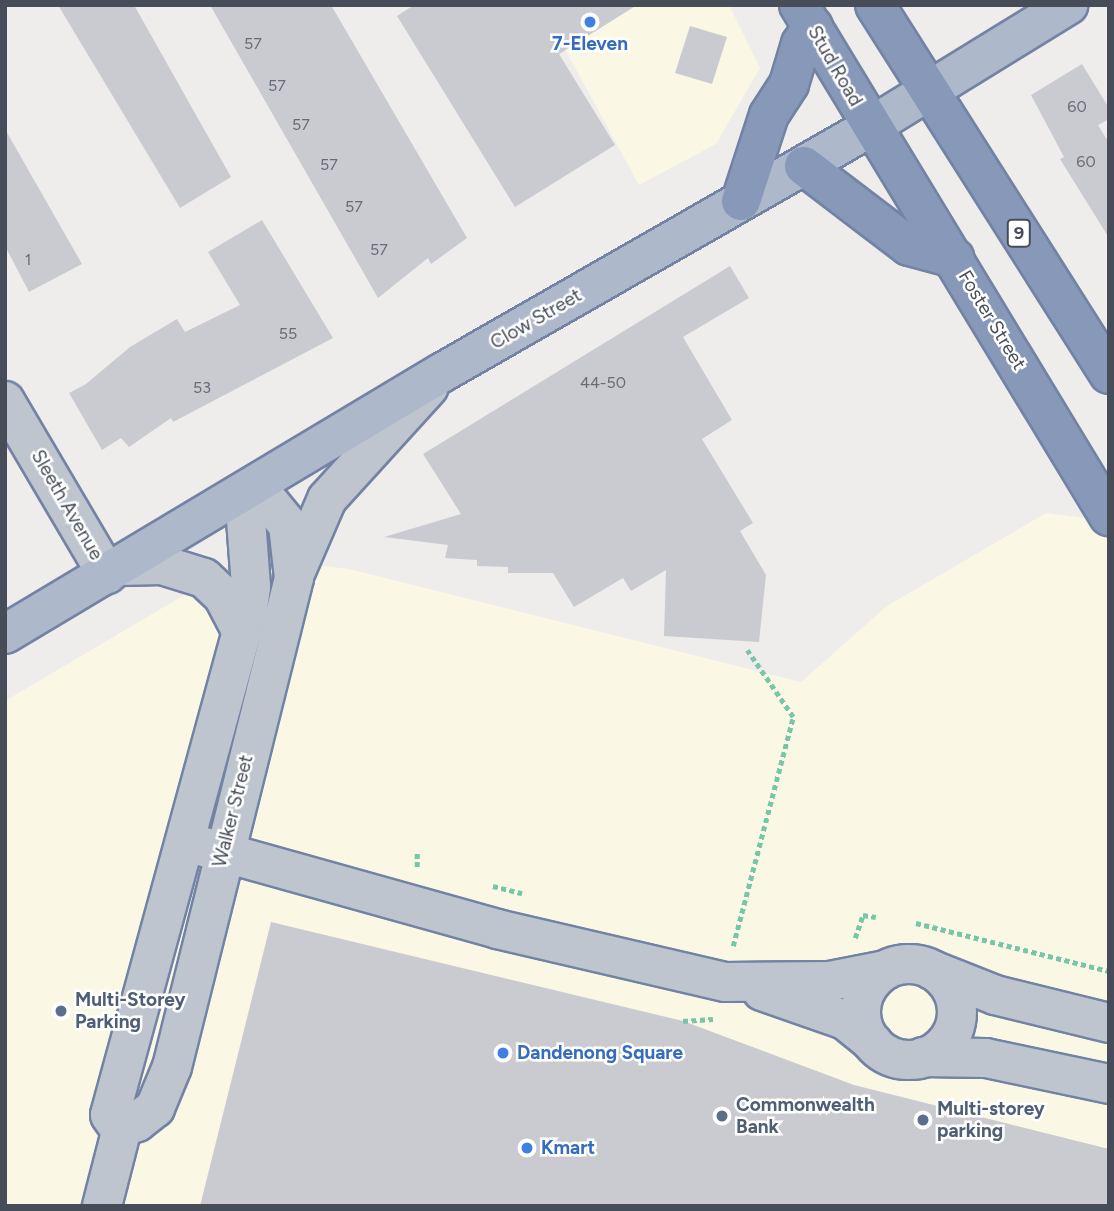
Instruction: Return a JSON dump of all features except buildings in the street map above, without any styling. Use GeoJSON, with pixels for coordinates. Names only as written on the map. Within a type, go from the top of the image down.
{"type":"FeatureCollection","features":[{"type":"Feature","properties":{"kind":"highway","name":"9"},"geometry":{"type":"LineString","coordinates":[[876,5],[1109,373]]}},
{"type":"Feature","properties":{"kind":"highway","name":"Stud Road"},"geometry":{"type":"LineString","coordinates":[[806,16],[870,127]]}},
{"type":"Feature","properties":{"kind":"highway"},"geometry":{"type":"LineString","coordinates":[[741,201],[769,115],[789,84],[806,16]]}},
{"type":"Feature","properties":{"kind":"highway","name":"Foster Street"},"geometry":{"type":"LineString","coordinates":[[870,127],[954,258],[1109,516]]}},
{"type":"Feature","properties":{"kind":"highway"},"geometry":{"type":"LineString","coordinates":[[804,166],[909,246],[954,258]]}},
{"type":"Feature","properties":{"kind":"main road","name":"Clow Street"},"geometry":{"type":"LineString","coordinates":[[5,634],[443,372],[870,127],[1068,5]]}},
{"type":"Feature","properties":{"kind":"street"},"geometry":{"type":"LineString","coordinates":[[294,578],[318,515],[333,491],[443,372]]}},
{"type":"Feature","properties":{"kind":"street","name":"Sleeth Avenue"},"geometry":{"type":"LineString","coordinates":[[5,401],[113,570]]}},
{"type":"Feature","properties":{"kind":"street","name":"Walker Street"},"geometry":{"type":"LineString","coordinates":[[205,847],[294,578],[288,525],[250,489]]}},
{"type":"Feature","properties":{"kind":"street","name":"Walker Street"},"geometry":{"type":"LineString","coordinates":[[102,1206],[108,1117],[146,1117],[166,1087],[251,587],[250,489]]}},
{"type":"Feature","properties":{"kind":"street"},"geometry":{"type":"LineString","coordinates":[[113,570],[162,565],[204,578],[223,596],[242,632]]}},
{"type":"Feature","properties":{"kind":"street"},"geometry":{"type":"LineString","coordinates":[[205,847],[497,929],[733,983],[854,1024],[873,1043],[895,1058],[986,1058],[1109,1084]]}},
{"type":"Feature","properties":{"kind":"street"},"geometry":{"type":"LineString","coordinates":[[733,983],[838,980],[906,964],[932,970],[995,995],[1109,1023]]}},
{"type":"Feature","properties":{"kind":"street"},"geometry":{"type":"LineString","coordinates":[[873,1043],[864,1030],[861,1008],[868,986],[885,970]]}},
{"type":"Feature","properties":{"kind":"street"},"geometry":{"type":"LineString","coordinates":[[923,1057],[948,1039],[957,1016],[949,986],[932,970]]}},
{"type":"Feature","properties":{"kind":"path"},"geometry":{"type":"LineString","coordinates":[[683,1021],[717,1019],[733,983],[793,717],[747,650]]}},
{"type":"Feature","properties":{"kind":"path"},"geometry":{"type":"LineString","coordinates":[[916,923],[1109,971]]}},
{"type":"Feature","properties":{"kind":"shaded area"},"geometry":{"type":"Polygon","coordinates":[[[541,5],[729,5],[760,68],[716,144],[639,185],[541,5]]]}},
{"type":"Feature","properties":{"kind":"shaded area"},"geometry":{"type":"Polygon","coordinates":[[[1046,513],[1109,521],[1109,1206],[5,1206],[5,701],[247,558],[349,569],[801,682],[887,606],[1046,513]]]}},
{"type":"Feature","properties":{"kind":"place","name":"7-Eleven"},"geometry":{"type":"Point","coordinates":[590,22]}},
{"type":"Feature","properties":{"kind":"place","name":"Multi-Storey Parking"},"geometry":{"type":"Point","coordinates":[61,1011]}},
{"type":"Feature","properties":{"kind":"place","name":"Dandenong Square"},"geometry":{"type":"Point","coordinates":[503,1053]}},
{"type":"Feature","properties":{"kind":"place","name":"Commonwealth Bank"},"geometry":{"type":"Point","coordinates":[722,1116]}},
{"type":"Feature","properties":{"kind":"place","name":"Multi-storey parking"},"geometry":{"type":"Point","coordinates":[923,1120]}},
{"type":"Feature","properties":{"kind":"place","name":"Kmart"},"geometry":{"type":"Point","coordinates":[527,1148]}}]}
